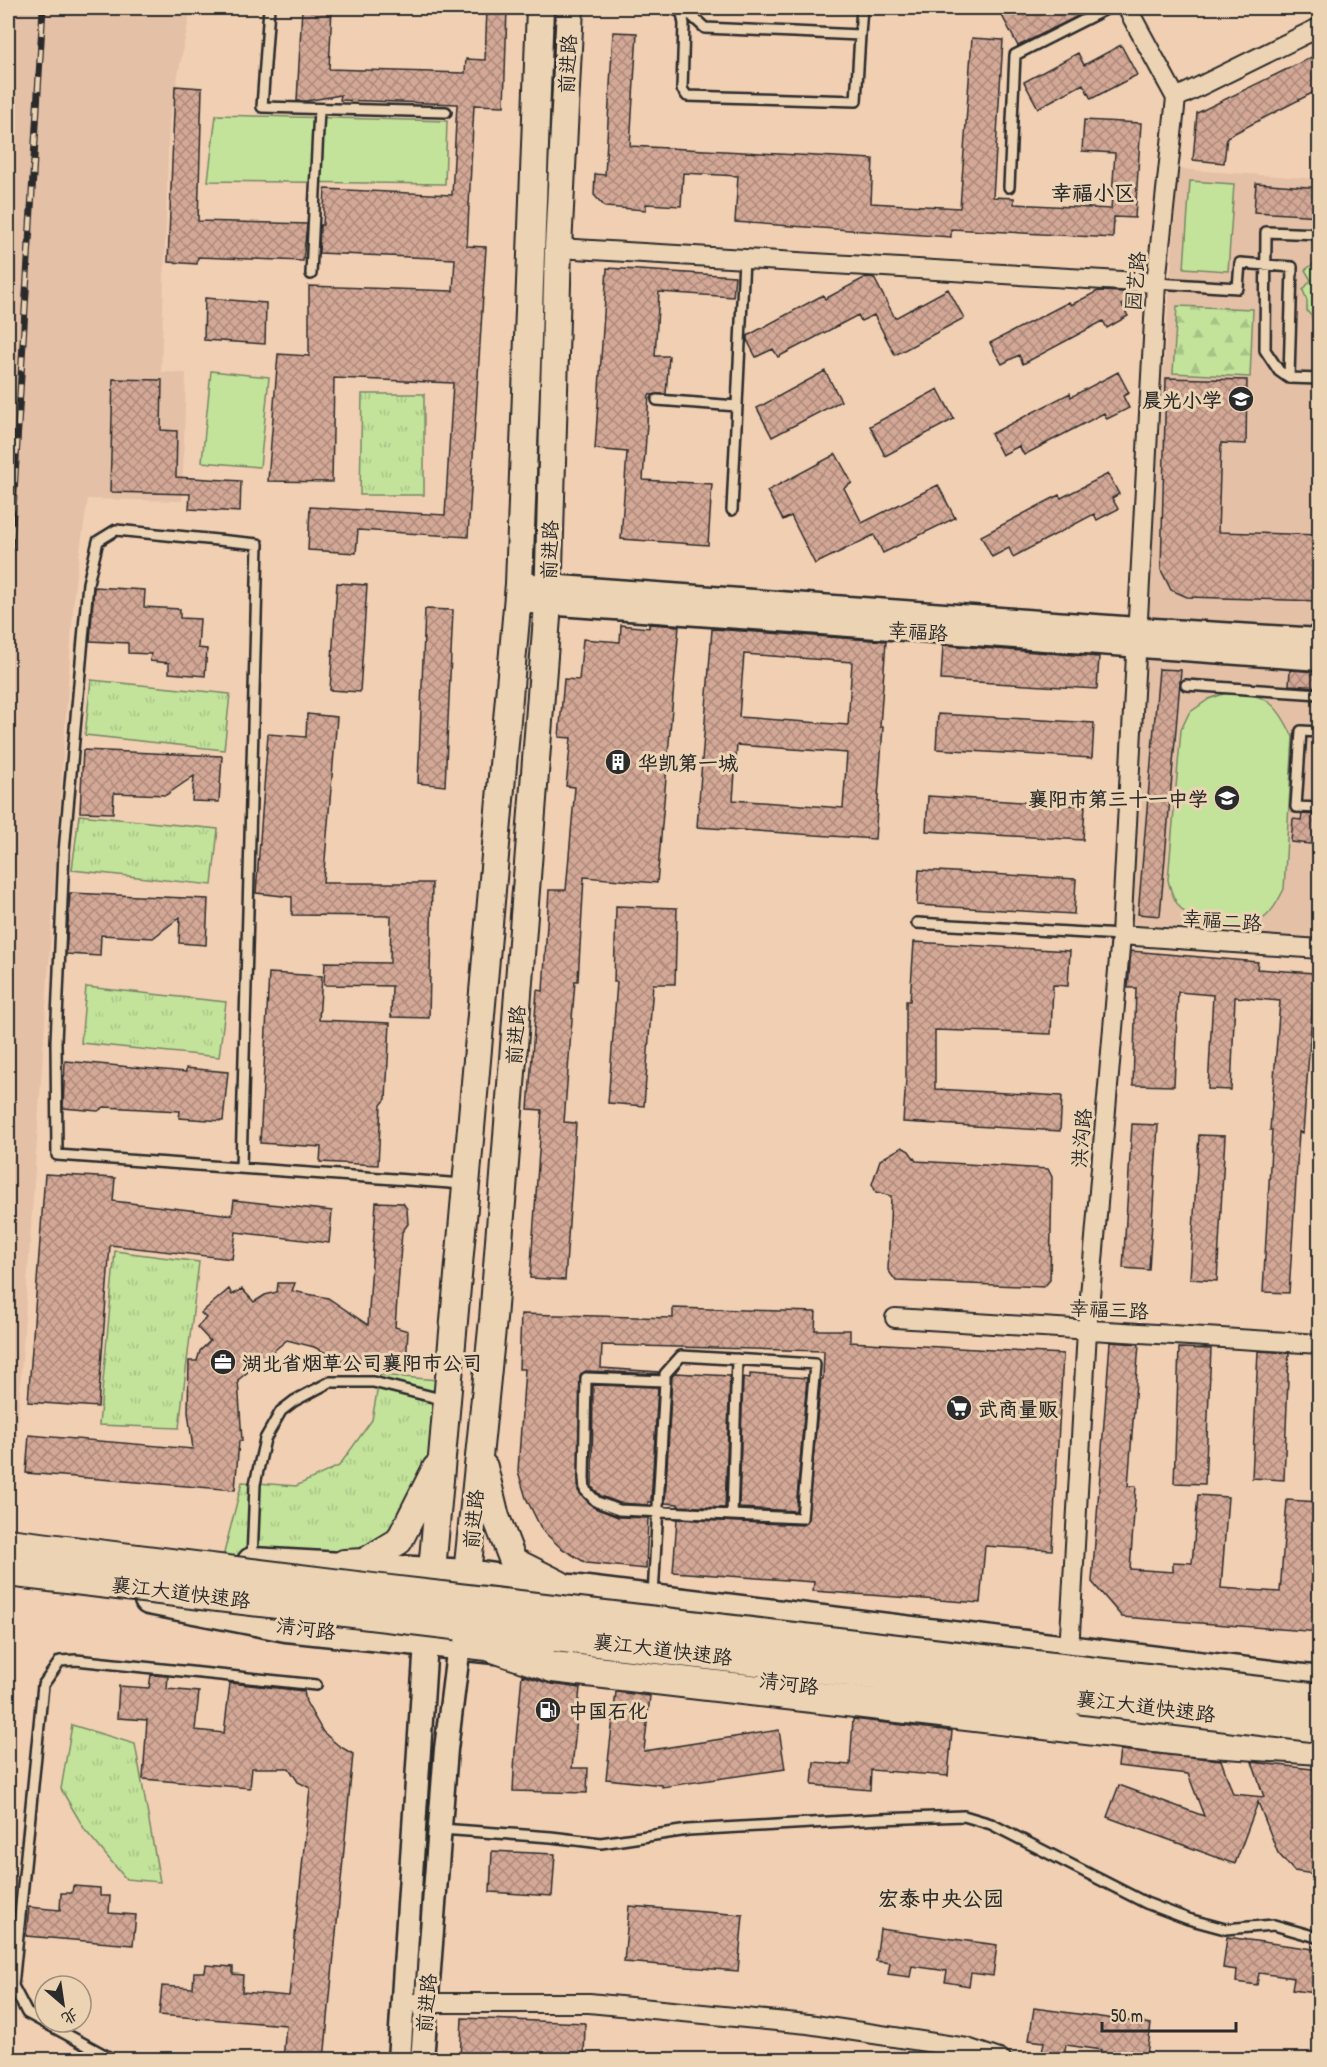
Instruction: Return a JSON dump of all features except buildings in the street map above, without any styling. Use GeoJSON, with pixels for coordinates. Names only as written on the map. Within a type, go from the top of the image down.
{"type":"FeatureCollection","features":[{"type":"Feature","properties":{"kind":"highway","name":"襄江大道快速路"},"geometry":{"type":"LineString","coordinates":[[8,1544],[1320,1699]]}},
{"type":"Feature","properties":{"kind":"highway","name":"襄江大道快速路"},"geometry":{"type":"LineString","coordinates":[[8,1571],[1320,1726]]}},
{"type":"Feature","properties":{"kind":"highway"},"geometry":{"type":"LineString","coordinates":[[172,1591],[290,1622],[488,1645],[553,1667],[1181,1740],[1320,1748]]}},
{"type":"Feature","properties":{"kind":"highway"},"geometry":{"type":"LineString","coordinates":[[1282,1695],[1320,1695]]}},
{"type":"Feature","properties":{"kind":"main road","name":"前进路"},"geometry":{"type":"LineString","coordinates":[[426,1642],[518,592],[540,8]]}},
{"type":"Feature","properties":{"kind":"main road","name":"前进路"},"geometry":{"type":"LineString","coordinates":[[459,1645],[493,1319],[548,596],[558,248],[570,8]]}},
{"type":"Feature","properties":{"kind":"main road"},"geometry":{"type":"LineString","coordinates":[[479,1446],[496,1517],[513,1561],[570,1589]]}},
{"type":"Feature","properties":{"kind":"main road"},"geometry":{"type":"LineString","coordinates":[[302,1564],[364,1562],[399,1541],[443,1454]]}},
{"type":"Feature","properties":{"kind":"main road"},"geometry":{"type":"LineString","coordinates":[[50,1539],[222,1561],[468,1574],[1069,1652],[1320,1681]]}},
{"type":"Feature","properties":{"kind":"main road","name":"清河路"},"geometry":{"type":"LineString","coordinates":[[45,1589],[154,1601],[286,1627],[459,1645],[1320,1748]]}},
{"type":"Feature","properties":{"kind":"street"},"geometry":{"type":"LineString","coordinates":[[1126,8],[1176,98],[1320,27]]}},
{"type":"Feature","properties":{"kind":"street","name":"园艺路"},"geometry":{"type":"LineString","coordinates":[[1137,638],[1156,283],[1176,98]]}},
{"type":"Feature","properties":{"kind":"street"},"geometry":{"type":"LineString","coordinates":[[558,248],[1156,283]]}},
{"type":"Feature","properties":{"kind":"street","name":"幸福路"},"geometry":{"type":"LineString","coordinates":[[518,592],[1137,638],[1320,659]]}},
{"type":"Feature","properties":{"kind":"street","name":"幸福路"},"geometry":{"type":"LineString","coordinates":[[1137,638],[1320,640]]}},
{"type":"Feature","properties":{"kind":"street","name":"洪沟路"},"geometry":{"type":"LineString","coordinates":[[1069,1652],[1087,1331],[1121,935],[1137,638]]}},
{"type":"Feature","properties":{"kind":"street","name":"幸福二路"},"geometry":{"type":"LineString","coordinates":[[1121,935],[1320,950]]}},
{"type":"Feature","properties":{"kind":"street","name":"幸福三路"},"geometry":{"type":"LineString","coordinates":[[895,1318],[1320,1344]]}},
{"type":"Feature","properties":{"kind":"street","name":"前进路"},"geometry":{"type":"LineString","coordinates":[[399,2060],[426,1642]]}},
{"type":"Feature","properties":{"kind":"street","name":"前进路"},"geometry":{"type":"LineString","coordinates":[[422,2060],[446,1749],[459,1645]]}},
{"type":"Feature","properties":{"kind":"street"},"geometry":{"type":"LineString","coordinates":[[404,2003],[589,2003],[808,2024],[967,2048],[1002,2060]]}},
{"type":"Feature","properties":{"kind":"lane"},"geometry":{"type":"LineString","coordinates":[[269,8],[262,107],[446,112]]}},
{"type":"Feature","properties":{"kind":"lane"},"geometry":{"type":"LineString","coordinates":[[672,8],[682,14],[684,24],[682,89],[687,96],[856,101],[862,8]]}},
{"type":"Feature","properties":{"kind":"lane"},"geometry":{"type":"LineString","coordinates":[[683,8],[705,28],[860,34]]}},
{"type":"Feature","properties":{"kind":"lane"},"geometry":{"type":"LineString","coordinates":[[1009,186],[1015,55],[1108,8]]}},
{"type":"Feature","properties":{"kind":"lane"},"geometry":{"type":"LineString","coordinates":[[311,274],[319,109]]}},
{"type":"Feature","properties":{"kind":"lane"},"geometry":{"type":"LineString","coordinates":[[1320,234],[1266,232],[1265,350],[1279,371],[1289,378],[1320,379]]}},
{"type":"Feature","properties":{"kind":"lane"},"geometry":{"type":"LineString","coordinates":[[732,510],[744,259]]}},
{"type":"Feature","properties":{"kind":"lane"},"geometry":{"type":"LineString","coordinates":[[1156,283],[1238,288],[1240,263],[1293,267],[1289,378]]}},
{"type":"Feature","properties":{"kind":"lane"},"geometry":{"type":"LineString","coordinates":[[657,400],[737,406]]}},
{"type":"Feature","properties":{"kind":"lane"},"geometry":{"type":"LineString","coordinates":[[241,1168],[258,544],[116,530],[98,541],[88,583],[64,852],[56,1042],[57,1155],[466,1185]]}},
{"type":"Feature","properties":{"kind":"lane"},"geometry":{"type":"LineString","coordinates":[[1186,685],[1320,694]]}},
{"type":"Feature","properties":{"kind":"lane"},"geometry":{"type":"LineString","coordinates":[[1320,732],[1301,731],[1296,807],[1320,808]]}},
{"type":"Feature","properties":{"kind":"lane"},"geometry":{"type":"LineString","coordinates":[[917,923],[1121,935]]}},
{"type":"Feature","properties":{"kind":"lane"},"geometry":{"type":"LineString","coordinates":[[652,1598],[658,1512],[665,1381],[665,1374],[681,1356],[815,1364],[802,1518],[658,1512],[619,1510],[597,1502],[585,1490],[586,1378],[665,1381]]}},
{"type":"Feature","properties":{"kind":"lane"},"geometry":{"type":"LineString","coordinates":[[732,1515],[737,1359]]}},
{"type":"Feature","properties":{"kind":"lane"},"geometry":{"type":"LineString","coordinates":[[252,1562],[255,1484],[265,1439],[281,1411],[294,1401],[330,1382],[373,1382],[447,1401]]}},
{"type":"Feature","properties":{"kind":"lane"},"geometry":{"type":"LineString","coordinates":[[114,2060],[27,2013],[13,1986],[43,1685],[60,1661],[76,1659],[316,1685]]}},
{"type":"Feature","properties":{"kind":"lane"},"geometry":{"type":"LineString","coordinates":[[440,1829],[601,1843],[688,1830],[964,1816],[991,1824],[1146,1903],[1188,1919],[1225,1929],[1275,1925],[1320,1938]]}},
{"type":"Feature","properties":{"kind":"shaded area"},"geometry":{"type":"Polygon","coordinates":[[[8,8],[191,8],[169,122],[161,372],[186,373],[182,501],[88,499],[75,582],[8,1565],[8,8]]]}},
{"type":"Feature","properties":{"kind":"shaded area","name":"晨光小学"},"geometry":{"type":"Polygon","coordinates":[[[1178,169],[1319,179],[1319,630],[1146,620],[1178,169]]]}},
{"type":"Feature","properties":{"kind":"shaded area","name":"襄阳市第三十一中学"},"geometry":{"type":"Polygon","coordinates":[[[1143,658],[1319,670],[1319,940],[1129,926],[1143,658]]]}},
{"type":"Feature","properties":{"kind":"green space"},"geometry":{"type":"Polygon","coordinates":[[[216,115],[447,121],[445,184],[208,181],[216,115]]]}},
{"type":"Feature","properties":{"kind":"green space"},"geometry":{"type":"Polygon","coordinates":[[[1190,181],[1234,184],[1228,271],[1184,268],[1190,181]]]}},
{"type":"Feature","properties":{"kind":"green space"},"geometry":{"type":"Polygon","coordinates":[[[1319,260],[1319,325],[1307,311],[1307,301],[1303,290],[1311,280],[1305,270],[1319,260]]]}},
{"type":"Feature","properties":{"kind":"green space"},"geometry":{"type":"Polygon","coordinates":[[[1177,306],[1253,309],[1250,377],[1173,373],[1177,306]]]}},
{"type":"Feature","properties":{"kind":"green space"},"geometry":{"type":"Polygon","coordinates":[[[211,371],[269,377],[260,467],[202,462],[211,371]]]}},
{"type":"Feature","properties":{"kind":"green space"},"geometry":{"type":"Polygon","coordinates":[[[362,394],[424,394],[424,495],[360,495],[362,394]]]}},
{"type":"Feature","properties":{"kind":"green space"},"geometry":{"type":"Polygon","coordinates":[[[91,680],[230,694],[224,750],[85,735],[91,680]]]}},
{"type":"Feature","properties":{"kind":"green space"},"geometry":{"type":"Polygon","coordinates":[[[1229,692],[1253,695],[1269,702],[1276,708],[1293,737],[1284,889],[1267,916],[1258,922],[1241,927],[1211,925],[1193,918],[1176,902],[1168,880],[1181,730],[1189,713],[1209,699],[1229,692]]]}},
{"type":"Feature","properties":{"kind":"green space"},"geometry":{"type":"Polygon","coordinates":[[[79,815],[218,829],[212,885],[72,870],[79,815]]]}},
{"type":"Feature","properties":{"kind":"green space"},"geometry":{"type":"Polygon","coordinates":[[[86,987],[226,1002],[219,1057],[81,1043],[86,987]]]}},
{"type":"Feature","properties":{"kind":"green space"},"geometry":{"type":"Polygon","coordinates":[[[115,1251],[199,1262],[179,1428],[99,1425],[115,1251]]]}},
{"type":"Feature","properties":{"kind":"green space"},"geometry":{"type":"Polygon","coordinates":[[[380,1375],[449,1381],[443,1454],[399,1541],[364,1562],[222,1561],[242,1482],[296,1486],[339,1466],[372,1420],[380,1375]]]}},
{"type":"Feature","properties":{"kind":"green space"},"geometry":{"type":"Polygon","coordinates":[[[72,1725],[135,1744],[160,1882],[126,1879],[85,1830],[61,1789],[72,1725]]]}},
{"type":"Feature","properties":{"kind":"railway"},"geometry":{"type":"LineString","coordinates":[[8,594],[43,8]]}},
{"type":"Feature","properties":{"kind":"place","name":"晨光小学"},"geometry":{"type":"Point","coordinates":[1241,399]}},
{"type":"Feature","properties":{"kind":"place","name":"华凯第一城"},"geometry":{"type":"Point","coordinates":[618,762]}},
{"type":"Feature","properties":{"kind":"place","name":"襄阳市第三十一中学"},"geometry":{"type":"Point","coordinates":[1227,798]}},
{"type":"Feature","properties":{"kind":"place","name":"湖北省烟草公司襄阳市公司"},"geometry":{"type":"Point","coordinates":[223,1362]}},
{"type":"Feature","properties":{"kind":"place","name":"武商量贩"},"geometry":{"type":"Point","coordinates":[959,1408]}},
{"type":"Feature","properties":{"kind":"place","name":"中国石化"},"geometry":{"type":"Point","coordinates":[548,1710]}},
{"type":"Feature","properties":{"kind":"district","name":"幸福小区"},"geometry":{"type":"Point","coordinates":[1093,192]}},
{"type":"Feature","properties":{"kind":"district","name":"宏泰中央公园"},"geometry":{"type":"Point","coordinates":[941,1898]}}]}
